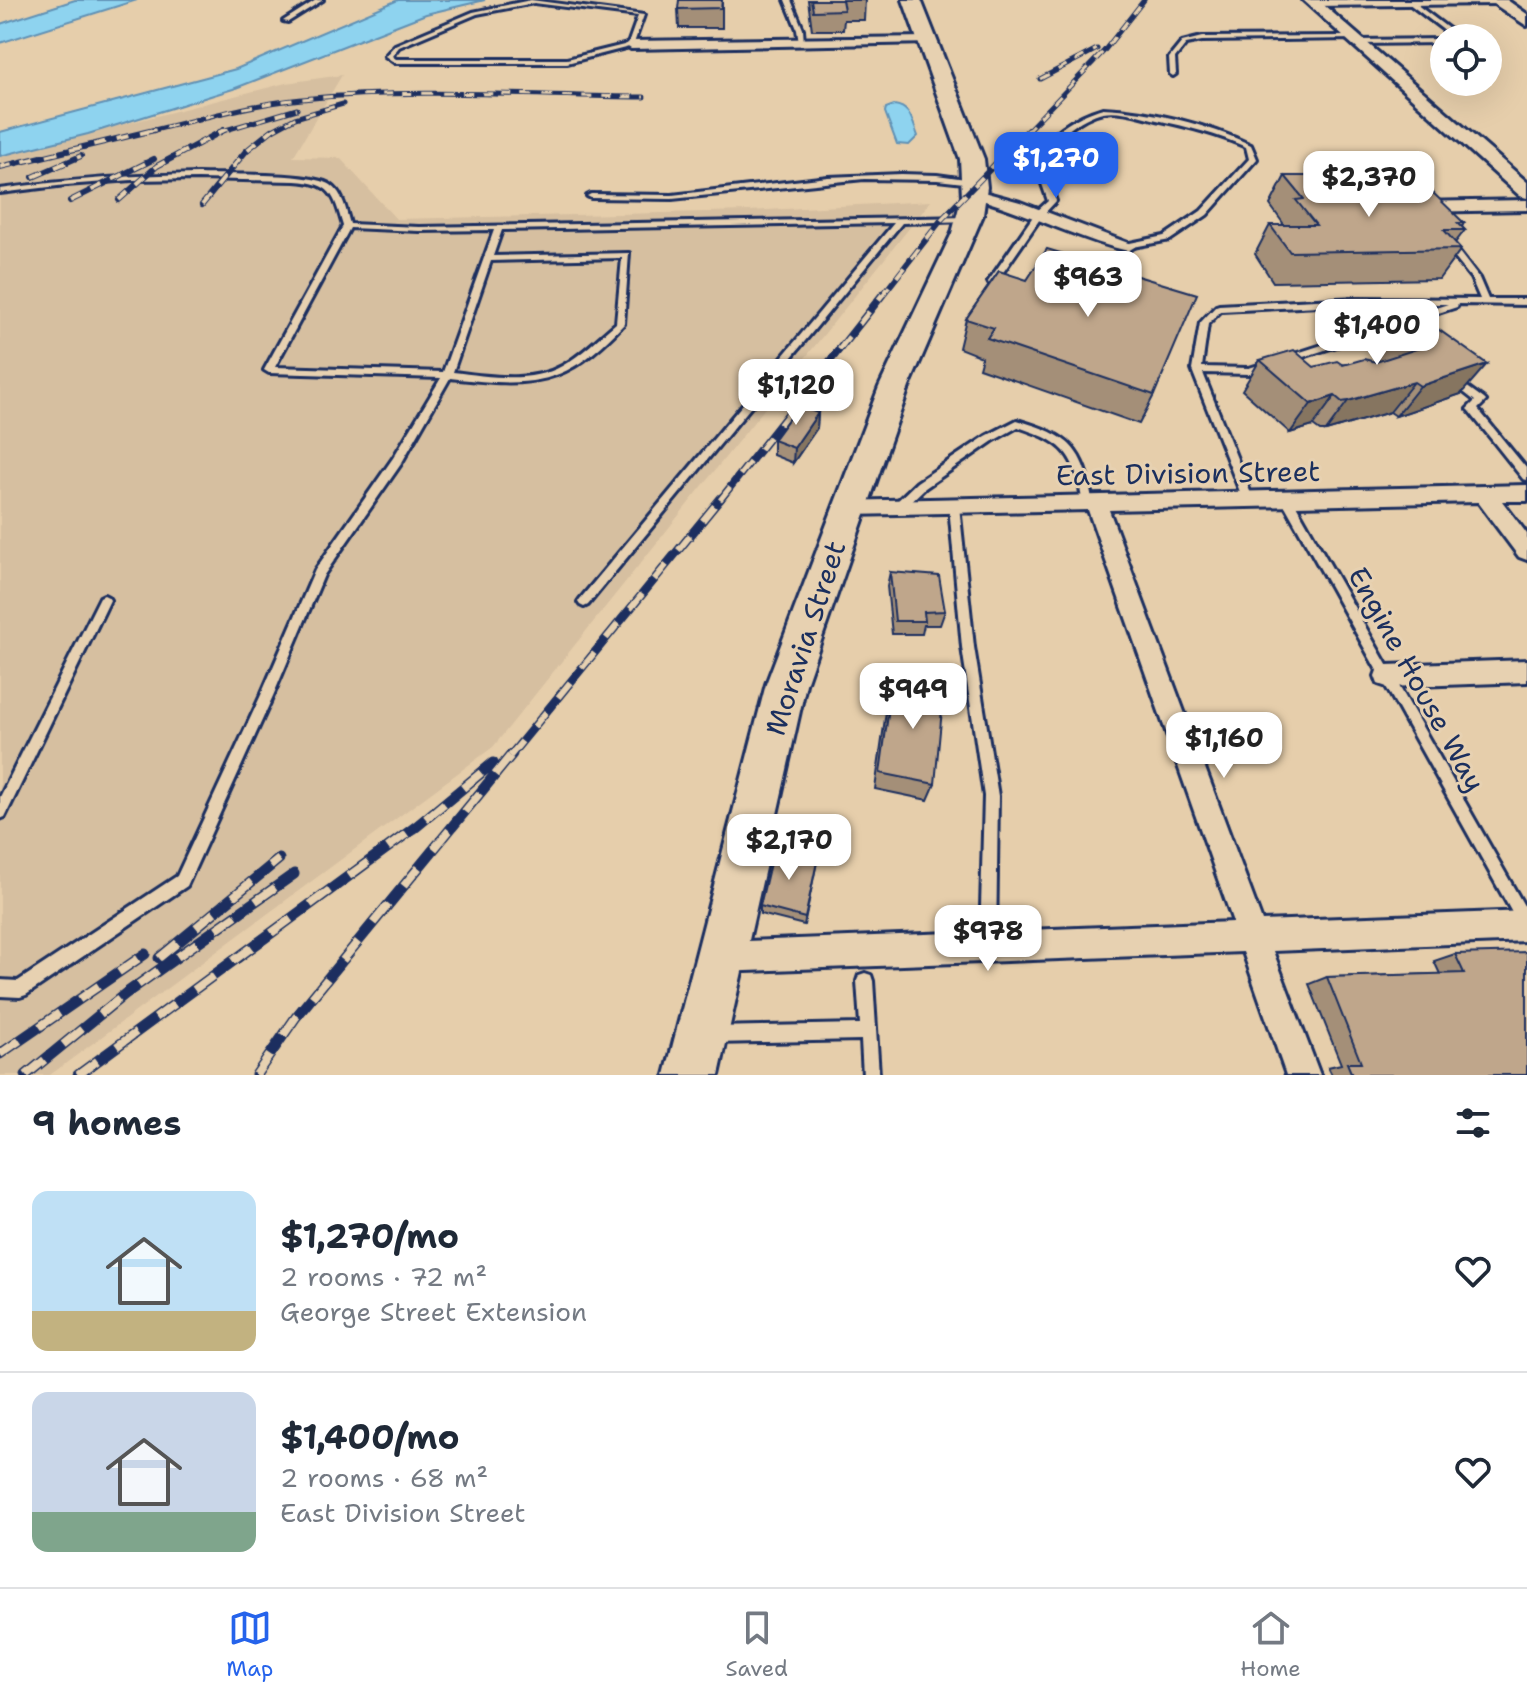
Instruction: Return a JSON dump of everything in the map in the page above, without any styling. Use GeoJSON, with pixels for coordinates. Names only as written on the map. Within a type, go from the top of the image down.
{"type":"FeatureCollection","features":[{"type":"Feature","properties":{"kind":"main road"},"geometry":{"type":"LineString","coordinates":[[912,0],[972,159],[974,199]]}},
{"type":"Feature","properties":{"kind":"main road"},"geometry":{"type":"LineString","coordinates":[[1497,1],[1527,21]]}},
{"type":"Feature","properties":{"kind":"main road","name":"Moravia Street"},"geometry":{"type":"LineString","coordinates":[[692,1075],[786,684],[898,376],[974,199]]}},
{"type":"Feature","properties":{"kind":"street"},"geometry":{"type":"LineString","coordinates":[[1312,2],[1497,1]]}},
{"type":"Feature","properties":{"kind":"street"},"geometry":{"type":"LineString","coordinates":[[1312,2],[1527,192]]}},
{"type":"Feature","properties":{"kind":"street"},"geometry":{"type":"LineString","coordinates":[[631,45],[928,41]]}},
{"type":"Feature","properties":{"kind":"street"},"geometry":{"type":"LineString","coordinates":[[974,199],[1011,203],[1098,239],[1128,246]]}},
{"type":"Feature","properties":{"kind":"street"},"geometry":{"type":"LineString","coordinates":[[1411,210],[1527,205]]}},
{"type":"Feature","properties":{"kind":"street","name":"East Division Street"},"geometry":{"type":"LineString","coordinates":[[850,507],[1527,493]]}},
{"type":"Feature","properties":{"kind":"street"},"geometry":{"type":"LineString","coordinates":[[1484,494],[1527,551]]}},
{"type":"Feature","properties":{"kind":"street"},"geometry":{"type":"LineString","coordinates":[[1092,503],[1303,1075]]}},
{"type":"Feature","properties":{"kind":"street"},"geometry":{"type":"LineString","coordinates":[[1387,676],[1527,671]]}},
{"type":"Feature","properties":{"kind":"street"},"geometry":{"type":"LineString","coordinates":[[720,957],[1527,926]]}},
{"type":"Feature","properties":{"kind":"lane"},"geometry":{"type":"LineString","coordinates":[[286,21],[320,0]]}},
{"type":"Feature","properties":{"kind":"lane"},"geometry":{"type":"LineString","coordinates":[[788,0],[800,29],[802,43]]}},
{"type":"Feature","properties":{"kind":"lane"},"geometry":{"type":"LineString","coordinates":[[524,1],[638,12],[641,15],[631,45],[567,61],[395,61],[388,56],[397,46],[475,13],[524,1]]}},
{"type":"Feature","properties":{"kind":"lane"},"geometry":{"type":"LineString","coordinates":[[1417,1],[1442,24]]}},
{"type":"Feature","properties":{"kind":"lane"},"geometry":{"type":"LineString","coordinates":[[1173,74],[1172,58],[1184,43],[1202,39],[1430,41]]}},
{"type":"Feature","properties":{"kind":"lane"},"geometry":{"type":"LineString","coordinates":[[987,289],[1039,214],[1052,201],[1038,161],[1042,151],[1085,116],[1103,110],[1129,111],[1223,134],[1249,146],[1253,159],[1204,213],[1167,238],[1128,246]]}},
{"type":"Feature","properties":{"kind":"lane"},"geometry":{"type":"LineString","coordinates":[[0,191],[76,179],[227,176],[324,183],[337,193],[347,226],[269,370],[518,380],[564,369],[620,324],[626,255],[488,259]]}},
{"type":"Feature","properties":{"kind":"lane"},"geometry":{"type":"LineString","coordinates":[[591,196],[680,197],[778,183],[943,177],[974,199]]}},
{"type":"Feature","properties":{"kind":"lane"},"geometry":{"type":"LineString","coordinates":[[347,226],[499,227],[900,220],[974,199]]}},
{"type":"Feature","properties":{"kind":"lane"},"geometry":{"type":"LineString","coordinates":[[584,602],[900,220]]}},
{"type":"Feature","properties":{"kind":"lane"},"geometry":{"type":"LineString","coordinates":[[0,988],[20,989],[182,881],[267,696],[319,573],[397,461],[447,375],[499,227]]}},
{"type":"Feature","properties":{"kind":"lane"},"geometry":{"type":"LineString","coordinates":[[1438,234],[1475,278],[1485,302]]}},
{"type":"Feature","properties":{"kind":"lane"},"geometry":{"type":"LineString","coordinates":[[1248,499],[1197,370],[1204,323],[1219,308],[1357,301],[1527,302]]}},
{"type":"Feature","properties":{"kind":"lane"},"geometry":{"type":"LineString","coordinates":[[1197,370],[1250,371],[1463,302]]}},
{"type":"Feature","properties":{"kind":"lane"},"geometry":{"type":"LineString","coordinates":[[1362,334],[1386,340]]}},
{"type":"Feature","properties":{"kind":"lane"},"geometry":{"type":"LineString","coordinates":[[1445,373],[1481,401],[1472,409],[1527,476]]}},
{"type":"Feature","properties":{"kind":"lane"},"geometry":{"type":"LineString","coordinates":[[898,507],[914,487],[947,468],[985,438],[1017,423],[1049,433],[1076,457],[1092,503]]}},
{"type":"Feature","properties":{"kind":"lane","name":"Engine House Way"},"geometry":{"type":"LineString","coordinates":[[1287,499],[1527,926]]}},
{"type":"Feature","properties":{"kind":"lane"},"geometry":{"type":"LineString","coordinates":[[954,506],[972,676],[993,817],[988,946]]}},
{"type":"Feature","properties":{"kind":"lane"},"geometry":{"type":"LineString","coordinates":[[0,812],[104,600]]}},
{"type":"Feature","properties":{"kind":"lane"},"geometry":{"type":"LineString","coordinates":[[865,981],[871,1075]]}},
{"type":"Feature","properties":{"kind":"lane"},"geometry":{"type":"LineString","coordinates":[[702,1036],[868,1032]]}},
{"type":"Feature","properties":{"kind":"shaded area"},"geometry":{"type":"Polygon","coordinates":[[[342,75],[293,157],[340,158],[396,219],[749,211],[931,201],[493,747],[50,1075],[0,1075],[0,156],[286,83],[342,75]]]}},
{"type":"Feature","properties":{"kind":"water"},"geometry":{"type":"Polygon","coordinates":[[[75,0],[137,0],[0,43],[0,24],[75,0]]]}},
{"type":"Feature","properties":{"kind":"water"},"geometry":{"type":"Polygon","coordinates":[[[398,0],[485,0],[426,14],[233,89],[88,134],[0,156],[0,132],[236,69],[398,0]]]}},
{"type":"Feature","properties":{"kind":"water"},"geometry":{"type":"Polygon","coordinates":[[[894,105],[907,112],[918,136],[909,145],[897,144],[885,112],[886,108],[894,105]]]}},
{"type":"Feature","properties":{"kind":"building"},"geometry":{"type":"Polygon","coordinates":[[[679,0],[722,0],[721,8],[678,9],[679,0]]]}},
{"type":"Feature","properties":{"kind":"building"},"geometry":{"type":"Polygon","coordinates":[[[811,0],[842,0],[844,10],[813,11],[811,0]]]}},
{"type":"Feature","properties":{"kind":"building"},"geometry":{"type":"Polygon","coordinates":[[[1285,176],[1320,176],[1329,188],[1426,186],[1464,223],[1458,223],[1465,230],[1444,230],[1461,249],[1290,252],[1270,225],[1316,225],[1296,200],[1304,199],[1285,176]]]}},
{"type":"Feature","properties":{"kind":"building"},"geometry":{"type":"Polygon","coordinates":[[[1047,249],[1197,294],[1154,395],[987,338],[994,328],[966,319],[999,271],[1027,280],[1047,249]]]}},
{"type":"Feature","properties":{"kind":"building"},"geometry":{"type":"Polygon","coordinates":[[[1418,318],[1487,364],[1420,386],[1414,382],[1348,401],[1342,402],[1335,396],[1311,404],[1260,360],[1294,350],[1314,367],[1337,361],[1343,365],[1364,359],[1376,362],[1423,347],[1393,325],[1418,318]]]}},
{"type":"Feature","properties":{"kind":"building"},"geometry":{"type":"Polygon","coordinates":[[[798,406],[818,413],[794,448],[773,440],[798,406]]]}},
{"type":"Feature","properties":{"kind":"building"},"geometry":{"type":"Polygon","coordinates":[[[890,572],[939,576],[945,611],[924,612],[925,621],[895,621],[890,572]]]}},
{"type":"Feature","properties":{"kind":"building"},"geometry":{"type":"Polygon","coordinates":[[[893,678],[944,688],[935,784],[880,773],[893,678]]]}},
{"type":"Feature","properties":{"kind":"building"},"geometry":{"type":"Polygon","coordinates":[[[774,846],[818,857],[805,918],[760,906],[774,846]]]}},
{"type":"Feature","properties":{"kind":"building"},"geometry":{"type":"Polygon","coordinates":[[[1527,952],[1527,1075],[1352,1075],[1347,1063],[1361,1063],[1327,977],[1464,973],[1455,954],[1527,952]]]}},
{"type":"Feature","properties":{"kind":"railway"},"geometry":{"type":"LineString","coordinates":[[1026,132],[1104,51],[1144,0]]}},
{"type":"Feature","properties":{"kind":"railway"},"geometry":{"type":"LineString","coordinates":[[1040,79],[1097,49]]}},
{"type":"Feature","properties":{"kind":"railway"},"geometry":{"type":"LineString","coordinates":[[146,132],[262,105],[344,96],[430,93],[644,97]]}},
{"type":"Feature","properties":{"kind":"railway"},"geometry":{"type":"LineString","coordinates":[[271,131],[295,118],[343,104]]}},
{"type":"Feature","properties":{"kind":"railway"},"geometry":{"type":"LineString","coordinates":[[222,131],[297,109]]}},
{"type":"Feature","properties":{"kind":"railway"},"geometry":{"type":"LineString","coordinates":[[0,167],[154,130]]}},
{"type":"Feature","properties":{"kind":"railway"},"geometry":{"type":"LineString","coordinates":[[882,296],[942,219],[1028,130]]}},
{"type":"Feature","properties":{"kind":"railway"},"geometry":{"type":"LineString","coordinates":[[119,200],[157,166],[222,131]]}},
{"type":"Feature","properties":{"kind":"railway"},"geometry":{"type":"LineString","coordinates":[[202,205],[246,151],[271,131]]}},
{"type":"Feature","properties":{"kind":"railway"},"geometry":{"type":"LineString","coordinates":[[33,177],[81,156]]}},
{"type":"Feature","properties":{"kind":"railway"},"geometry":{"type":"LineString","coordinates":[[70,201],[154,159]]}},
{"type":"Feature","properties":{"kind":"railway"},"geometry":{"type":"LineString","coordinates":[[720,500],[883,294]]}},
{"type":"Feature","properties":{"kind":"railway"},"geometry":{"type":"LineString","coordinates":[[510,756],[721,498]]}},
{"type":"Feature","properties":{"kind":"railway"},"geometry":{"type":"LineString","coordinates":[[256,1075],[296,1017],[512,754]]}},
{"type":"Feature","properties":{"kind":"railway"},"geometry":{"type":"LineString","coordinates":[[78,1075],[417,826],[493,763]]}},
{"type":"Feature","properties":{"kind":"railway"},"geometry":{"type":"LineString","coordinates":[[159,958],[279,859]]}},
{"type":"Feature","properties":{"kind":"railway"},"geometry":{"type":"LineString","coordinates":[[26,1075],[125,994],[294,874]]}},
{"type":"Feature","properties":{"kind":"railway"},"geometry":{"type":"LineString","coordinates":[[0,1054],[145,954]]}}]}
